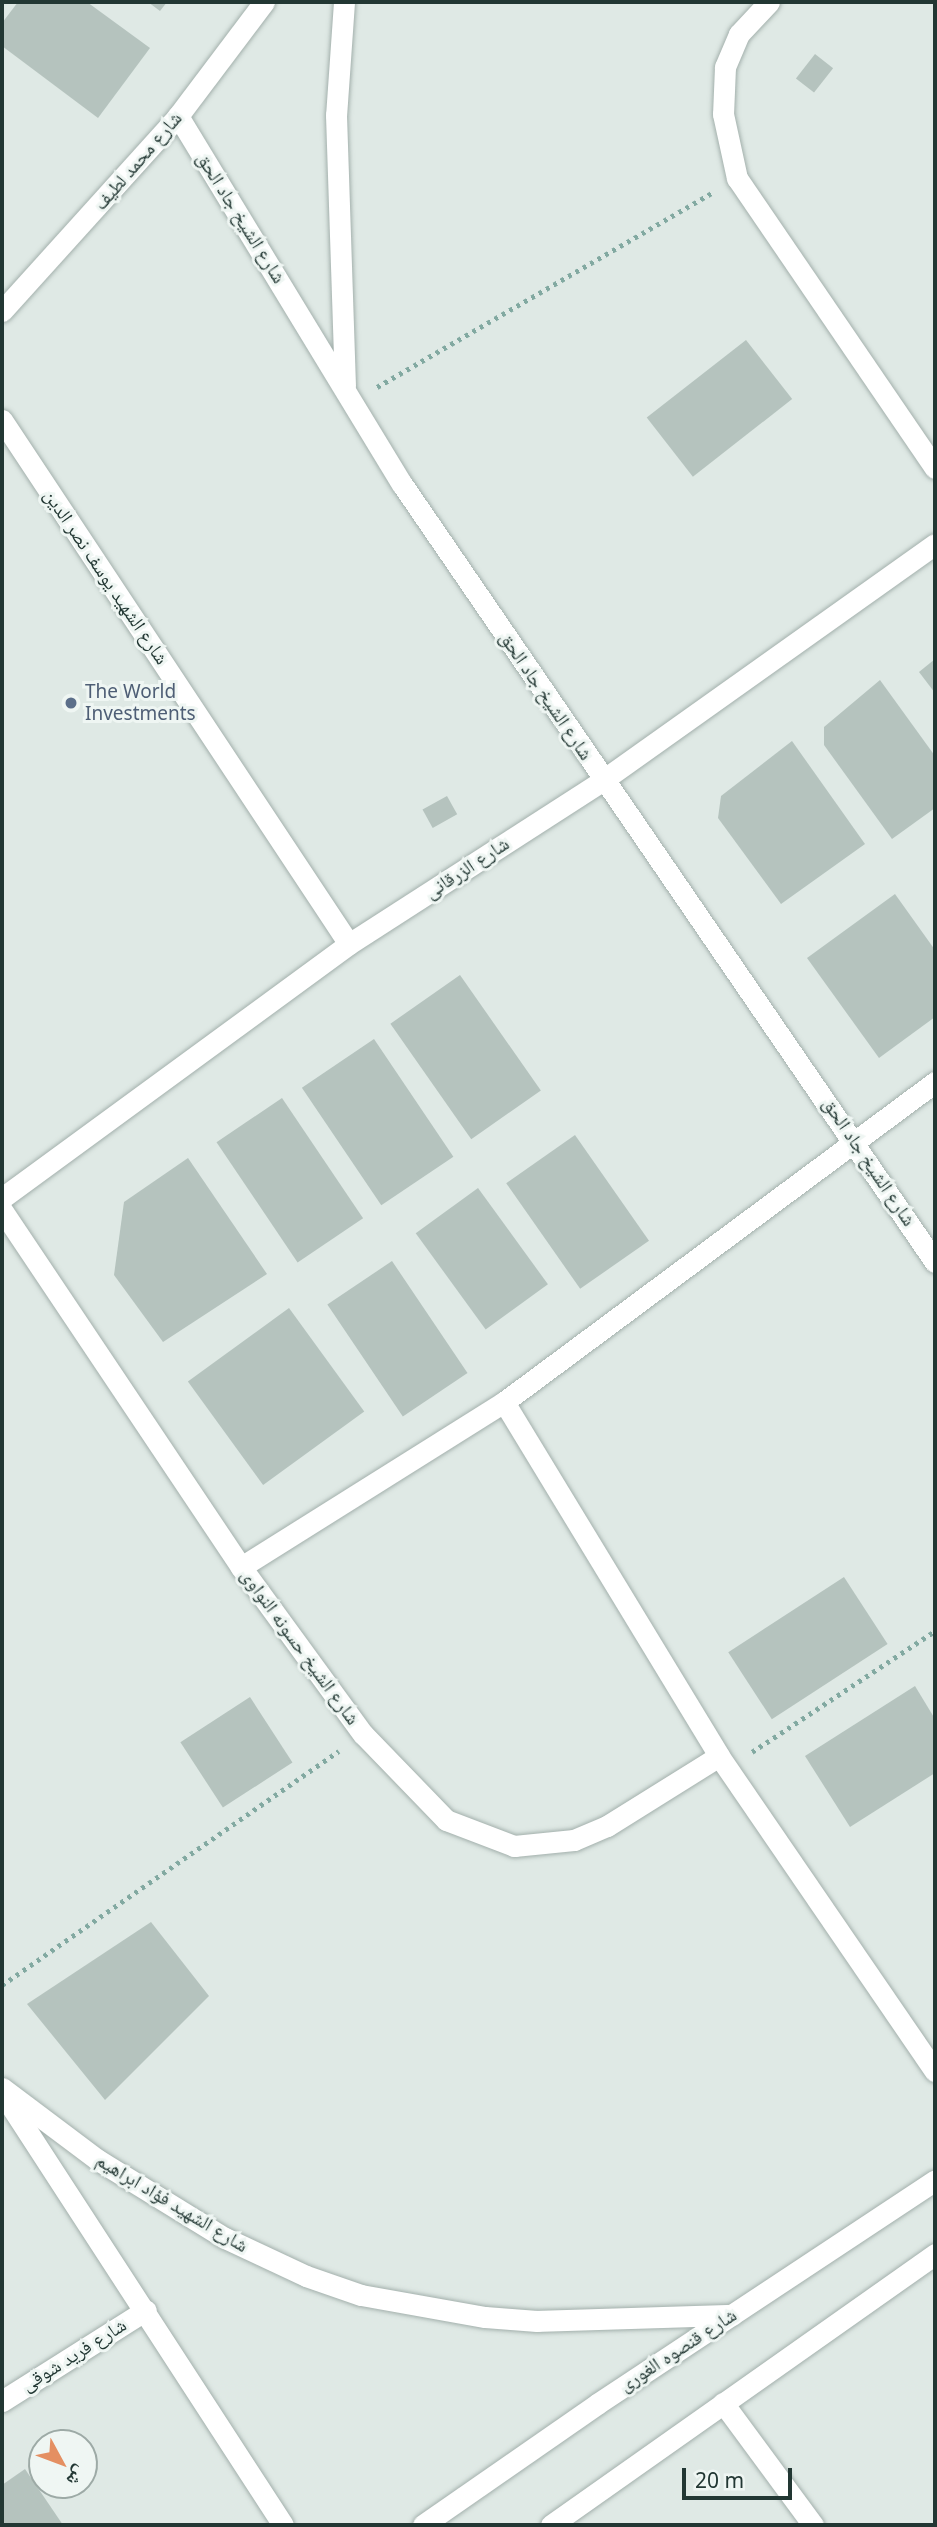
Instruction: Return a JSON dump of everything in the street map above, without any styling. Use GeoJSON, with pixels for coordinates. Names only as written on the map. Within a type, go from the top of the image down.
{"type":"FeatureCollection","features":[{"type":"Feature","properties":{"kind":"street","name":"شارع محمد لطيف"},"geometry":{"type":"LineString","coordinates":[[2,311],[178,116],[264,2]]}},
{"type":"Feature","properties":{"kind":"street"},"geometry":{"type":"LineString","coordinates":[[344,2],[336,57],[336,115],[348,394]]}},
{"type":"Feature","properties":{"kind":"street"},"geometry":{"type":"LineString","coordinates":[[769,2],[739,34],[725,67],[723,114],[737,178],[935,468]]}},
{"type":"Feature","properties":{"kind":"street","name":"شارع الشيخ جاد الحق"},"geometry":{"type":"LineString","coordinates":[[178,116],[402,484],[603,780],[855,1139],[935,1262]]}},
{"type":"Feature","properties":{"kind":"street","name":"شارع الشهيد يوسف نصر الدين"},"geometry":{"type":"LineString","coordinates":[[2,420],[349,944]]}},
{"type":"Feature","properties":{"kind":"street","name":"شارع الزرقانى"},"geometry":{"type":"LineString","coordinates":[[2,1198],[349,944],[603,780],[935,544]]}},
{"type":"Feature","properties":{"kind":"street"},"geometry":{"type":"LineString","coordinates":[[242,1567],[504,1402],[935,1082]]}},
{"type":"Feature","properties":{"kind":"street","name":"شارع الشيخ حسونه النواوى"},"geometry":{"type":"LineString","coordinates":[[2,1210],[242,1567],[363,1734],[446,1820],[514,1846],[545,1846],[607,1826],[723,1762]]}},
{"type":"Feature","properties":{"kind":"street"},"geometry":{"type":"LineString","coordinates":[[504,1402],[723,1762],[935,2071]]}},
{"type":"Feature","properties":{"kind":"street","name":"شارع الشهيد فؤاد ابراهيم"},"geometry":{"type":"LineString","coordinates":[[2,2090],[283,2525]]}},
{"type":"Feature","properties":{"kind":"street","name":"شارع الشهيد فؤاد ابراهيم"},"geometry":{"type":"LineString","coordinates":[[2,2090],[98,2160],[225,2238],[306,2276],[361,2295],[485,2317],[537,2321],[732,2315]]}},
{"type":"Feature","properties":{"kind":"street","name":"شارع قنصوه الغورى"},"geometry":{"type":"LineString","coordinates":[[423,2525],[935,2180]]}},
{"type":"Feature","properties":{"kind":"street"},"geometry":{"type":"LineString","coordinates":[[551,2525],[935,2254]]}},
{"type":"Feature","properties":{"kind":"street","name":"شارع فريد شوقى"},"geometry":{"type":"LineString","coordinates":[[2,2401],[146,2310]]}},
{"type":"Feature","properties":{"kind":"street"},"geometry":{"type":"LineString","coordinates":[[723,2403],[813,2525]]}},
{"type":"Feature","properties":{"kind":"path"},"geometry":{"type":"LineString","coordinates":[[348,394],[737,178]]}},
{"type":"Feature","properties":{"kind":"path"},"geometry":{"type":"LineString","coordinates":[[723,1762],[935,1632]]}},
{"type":"Feature","properties":{"kind":"path"},"geometry":{"type":"LineString","coordinates":[[2,1985],[363,1734]]}},
{"type":"Feature","properties":{"kind":"building"},"geometry":{"type":"Polygon","coordinates":[[[18,2],[87,2],[150,48],[98,118],[2,46],[2,23],[18,2]]]}},
{"type":"Feature","properties":{"kind":"building"},"geometry":{"type":"Polygon","coordinates":[[[148,2],[167,2],[160,11],[148,2]]]}},
{"type":"Feature","properties":{"kind":"building"},"geometry":{"type":"Polygon","coordinates":[[[815,54],[833,68],[814,93],[796,78],[815,54]]]}},
{"type":"Feature","properties":{"kind":"building"},"geometry":{"type":"Polygon","coordinates":[[[746,340],[792,399],[693,477],[647,418],[746,340]]]}},
{"type":"Feature","properties":{"kind":"building"},"geometry":{"type":"Polygon","coordinates":[[[935,659],[935,693],[919,672],[935,659]]]}},
{"type":"Feature","properties":{"kind":"building"},"geometry":{"type":"Polygon","coordinates":[[[880,680],[935,756],[935,808],[892,839],[824,745],[824,727],[880,680]]]}},
{"type":"Feature","properties":{"kind":"building"},"geometry":{"type":"Polygon","coordinates":[[[792,741],[865,844],[781,904],[718,818],[721,796],[792,741]]]}},
{"type":"Feature","properties":{"kind":"building"},"geometry":{"type":"Polygon","coordinates":[[[447,796],[457,814],[433,828],[423,810],[447,796]]]}},
{"type":"Feature","properties":{"kind":"building"},"geometry":{"type":"Polygon","coordinates":[[[895,894],[935,950],[935,1017],[879,1058],[807,958],[895,894]]]}},
{"type":"Feature","properties":{"kind":"building"},"geometry":{"type":"Polygon","coordinates":[[[460,975],[541,1091],[471,1139],[390,1024],[460,975]]]}},
{"type":"Feature","properties":{"kind":"building"},"geometry":{"type":"Polygon","coordinates":[[[374,1039],[453,1157],[381,1205],[302,1088],[374,1039]]]}},
{"type":"Feature","properties":{"kind":"building"},"geometry":{"type":"Polygon","coordinates":[[[282,1098],[363,1218],[298,1262],[217,1142],[282,1098]]]}},
{"type":"Feature","properties":{"kind":"building"},"geometry":{"type":"Polygon","coordinates":[[[575,1135],[649,1241],[580,1289],[506,1183],[575,1135]]]}},
{"type":"Feature","properties":{"kind":"building"},"geometry":{"type":"Polygon","coordinates":[[[188,1158],[267,1274],[163,1342],[114,1275],[124,1202],[188,1158]]]}},
{"type":"Feature","properties":{"kind":"building"},"geometry":{"type":"Polygon","coordinates":[[[478,1188],[548,1284],[486,1330],[416,1233],[478,1188]]]}},
{"type":"Feature","properties":{"kind":"building"},"geometry":{"type":"Polygon","coordinates":[[[392,1261],[467,1373],[403,1417],[327,1305],[392,1261]]]}},
{"type":"Feature","properties":{"kind":"building"},"geometry":{"type":"Polygon","coordinates":[[[289,1308],[364,1412],[263,1485],[188,1381],[289,1308]]]}},
{"type":"Feature","properties":{"kind":"building"},"geometry":{"type":"Polygon","coordinates":[[[844,1577],[888,1644],[772,1719],[728,1652],[844,1577]]]}},
{"type":"Feature","properties":{"kind":"building"},"geometry":{"type":"Polygon","coordinates":[[[915,1686],[935,1719],[935,1773],[850,1827],[805,1756],[915,1686]]]}},
{"type":"Feature","properties":{"kind":"building"},"geometry":{"type":"Polygon","coordinates":[[[250,1697],[292,1762],[223,1808],[180,1742],[250,1697]]]}},
{"type":"Feature","properties":{"kind":"building"},"geometry":{"type":"Polygon","coordinates":[[[151,1922],[209,1996],[105,2100],[27,2004],[151,1922]]]}},
{"type":"Feature","properties":{"kind":"building"},"geometry":{"type":"Polygon","coordinates":[[[25,2469],[28,2473],[28,2499],[45,2499],[63,2525],[2,2525],[2,2485],[25,2469]]]}},
{"type":"Feature","properties":{"kind":"place","name":"The World Investments"},"geometry":{"type":"Point","coordinates":[71,703]}}]}
